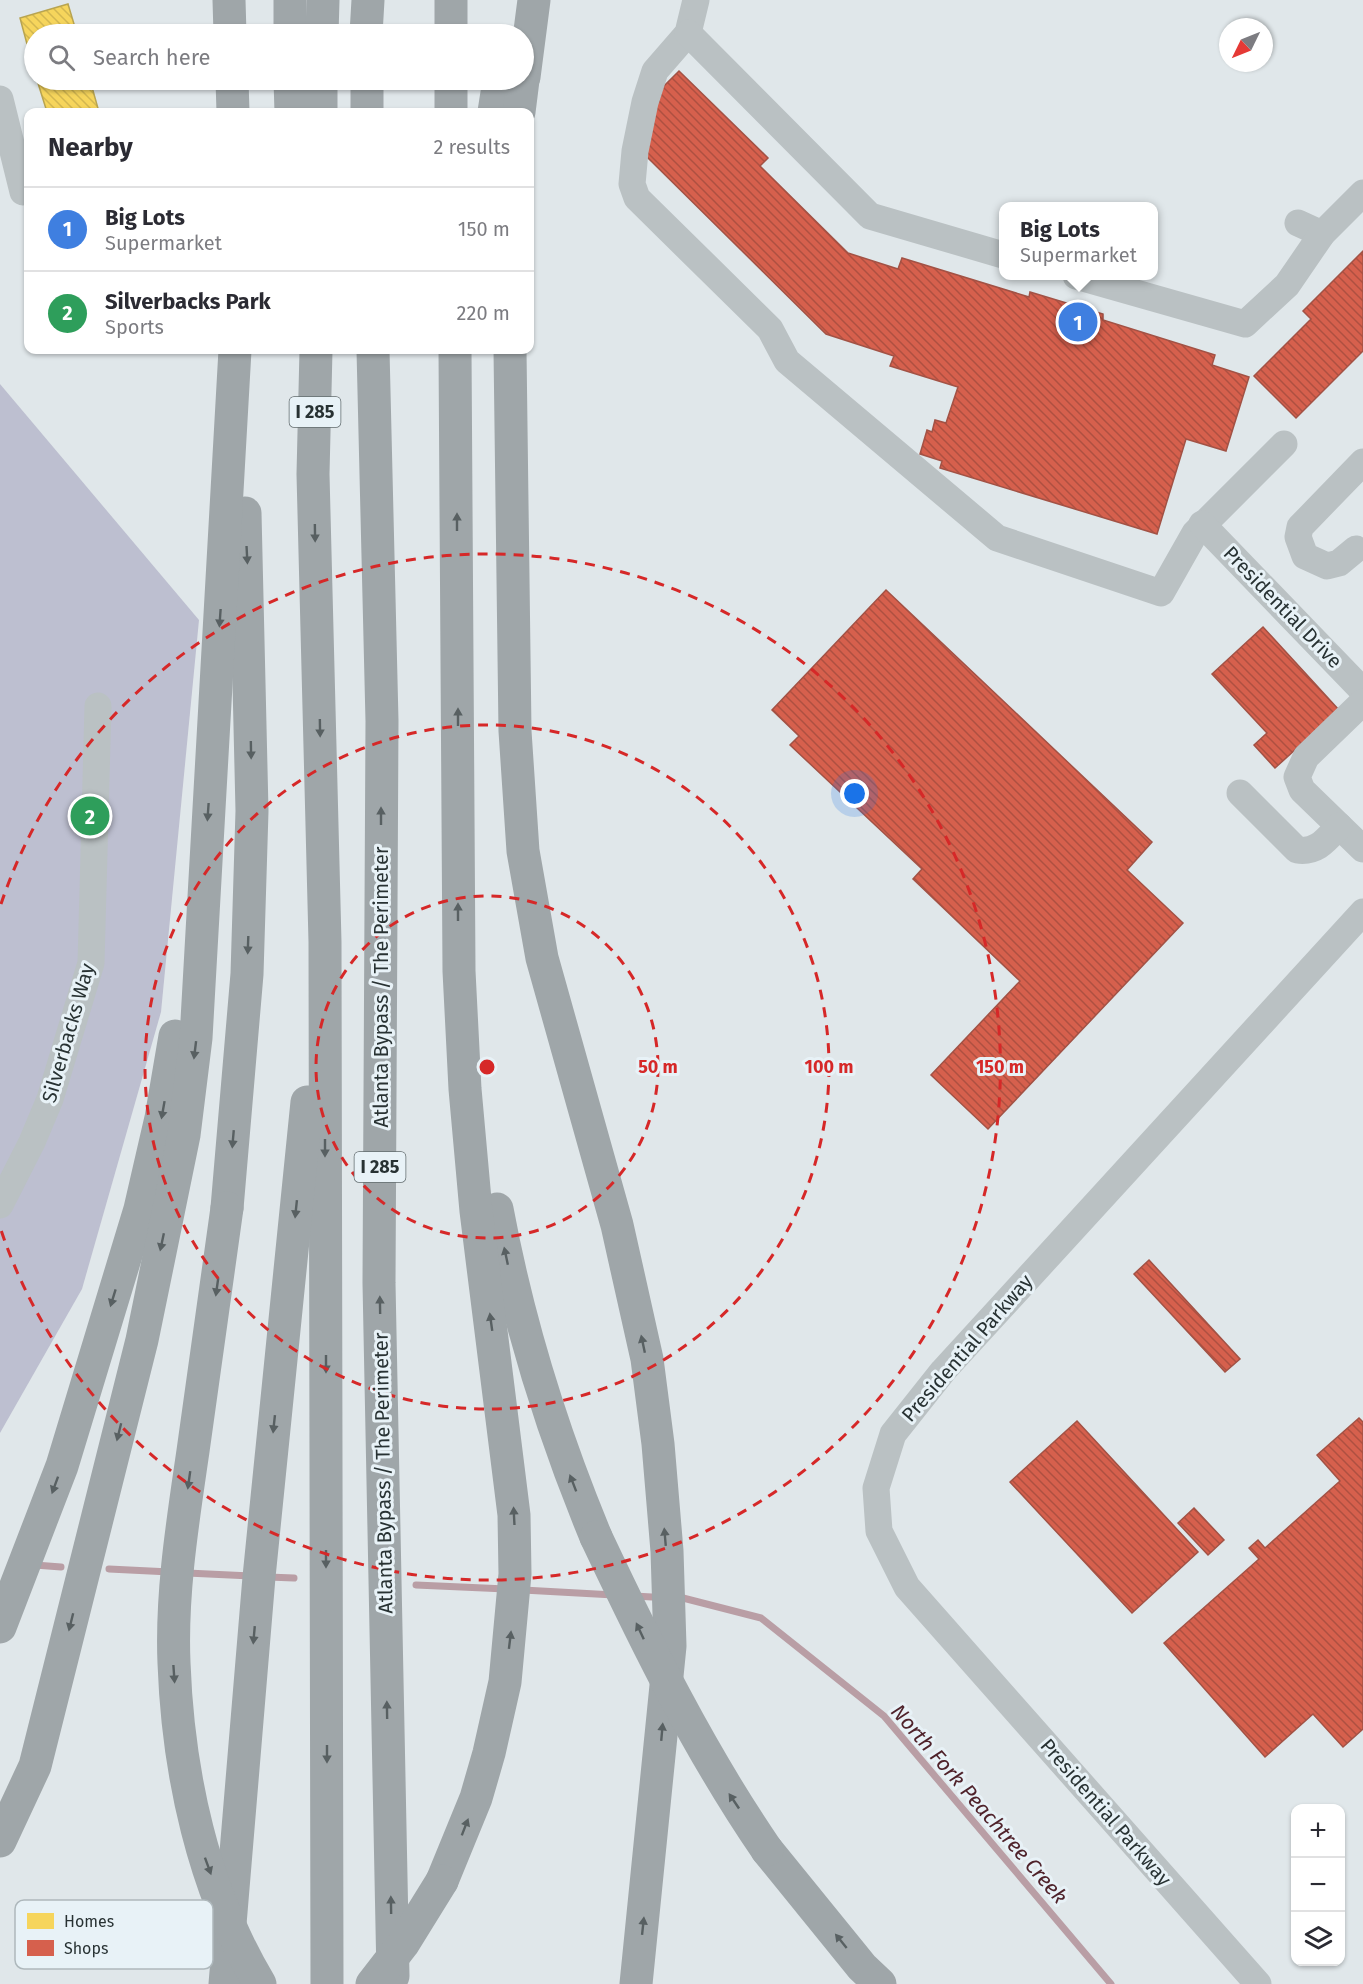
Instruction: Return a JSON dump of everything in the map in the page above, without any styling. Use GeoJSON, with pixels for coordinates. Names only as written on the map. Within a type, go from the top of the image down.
{"type":"FeatureCollection","features":[{"type":"Feature","properties":{"kind":"highway"},"geometry":{"type":"LineString","coordinates":[[229,0],[230,24]]}},
{"type":"Feature","properties":{"kind":"highway"},"geometry":{"type":"LineString","coordinates":[[290,0],[290,24]]}},
{"type":"Feature","properties":{"kind":"highway"},"geometry":{"type":"LineString","coordinates":[[322,24],[323,0]]}},
{"type":"Feature","properties":{"kind":"highway"},"geometry":{"type":"LineString","coordinates":[[367,24],[368,0]]}},
{"type":"Feature","properties":{"kind":"highway"},"geometry":{"type":"LineString","coordinates":[[451,0],[451,24]]}},
{"type":"Feature","properties":{"kind":"highway"},"geometry":{"type":"LineString","coordinates":[[508,24],[512,0]]}},
{"type":"Feature","properties":{"kind":"highway"},"geometry":{"type":"LineString","coordinates":[[531,24],[534,0]]}},
{"type":"Feature","properties":{"kind":"highway"},"geometry":{"type":"LineString","coordinates":[[232,90],[233,108]]}},
{"type":"Feature","properties":{"kind":"highway"},"geometry":{"type":"LineString","coordinates":[[290,90],[291,108]]}},
{"type":"Feature","properties":{"kind":"highway"},"geometry":{"type":"LineString","coordinates":[[321,90],[321,108]]}},
{"type":"Feature","properties":{"kind":"highway"},"geometry":{"type":"LineString","coordinates":[[366,90],[367,108]]}},
{"type":"Feature","properties":{"kind":"highway"},"geometry":{"type":"LineString","coordinates":[[451,90],[451,108]]}},
{"type":"Feature","properties":{"kind":"highway"},"geometry":{"type":"LineString","coordinates":[[495,108],[498,90]]}},
{"type":"Feature","properties":{"kind":"highway"},"geometry":{"type":"LineString","coordinates":[[519,108],[522,90]]}},
{"type":"Feature","properties":{"kind":"highway"},"geometry":{"type":"LineString","coordinates":[[0,1841],[35,1766],[145,1328],[184,1135],[196,1038],[204,866],[237,354]]}},
{"type":"Feature","properties":{"kind":"highway"},"geometry":{"type":"LineString","coordinates":[[237,354],[248,586],[252,811],[247,974],[227,1208],[178,1563],[174,1661],[179,1742],[205,1860],[244,1958],[260,1984]]}},
{"type":"Feature","properties":{"kind":"highway"},"geometry":{"type":"LineString","coordinates":[[304,354],[313,474]]}},
{"type":"Feature","properties":{"kind":"highway","name":"I 285"},"geometry":{"type":"LineString","coordinates":[[316,354],[313,474],[325,942],[327,1984]]}},
{"type":"Feature","properties":{"kind":"highway","name":"Atlanta Bypass / The Perimeter"},"geometry":{"type":"LineString","coordinates":[[373,354],[382,721],[379,1283],[393,1984]]}},
{"type":"Feature","properties":{"kind":"highway"},"geometry":{"type":"LineString","coordinates":[[372,1984],[403,1944],[442,1881],[460,1839],[489,1753],[505,1682],[515,1586],[514,1515],[476,1211],[465,1089],[459,971],[455,354]]}},
{"type":"Feature","properties":{"kind":"highway"},"geometry":{"type":"LineString","coordinates":[[456,428],[465,354]]}},
{"type":"Feature","properties":{"kind":"highway"},"geometry":{"type":"LineString","coordinates":[[510,354],[515,731],[524,851],[542,958],[617,1225],[646,1359],[658,1444],[665,1527],[670,1646],[636,1984]]}},
{"type":"Feature","properties":{"kind":"highway"},"geometry":{"type":"LineString","coordinates":[[0,1627],[62,1466],[140,1209],[161,1118],[204,866]]}},
{"type":"Feature","properties":{"kind":"highway"},"geometry":{"type":"LineString","coordinates":[[225,1984],[260,1569],[325,942]]}},
{"type":"Feature","properties":{"kind":"highway"},"geometry":{"type":"LineString","coordinates":[[459,971],[506,1256],[537,1378],[572,1479],[596,1537],[655,1663],[723,1785],[767,1850],[862,1967],[880,1984]]}},
{"type":"Feature","properties":{"kind":"street"},"geometry":{"type":"LineString","coordinates":[[696,0],[688,33],[655,71],[635,151],[632,184],[637,198],[770,329],[787,361],[997,538],[1161,593],[1202,524],[1284,444]]}},
{"type":"Feature","properties":{"kind":"street"},"geometry":{"type":"LineString","coordinates":[[688,33],[870,216],[999,254]]}},
{"type":"Feature","properties":{"kind":"street"},"geometry":{"type":"LineString","coordinates":[[0,99],[23,192]]}},
{"type":"Feature","properties":{"kind":"street"},"geometry":{"type":"LineString","coordinates":[[1090,280],[1245,324],[1287,285],[1310,229],[1363,193]]}},
{"type":"Feature","properties":{"kind":"street"},"geometry":{"type":"LineString","coordinates":[[1361,548],[1339,563],[1327,566],[1305,556],[1298,537],[1300,527],[1363,462]]}},
{"type":"Feature","properties":{"kind":"street","name":"Presidential Drive"},"geometry":{"type":"LineString","coordinates":[[1202,524],[1363,691]]}},
{"type":"Feature","properties":{"kind":"street"},"geometry":{"type":"LineString","coordinates":[[1363,702],[1306,757],[1299,767],[1298,777],[1302,790],[1363,849]]}},
{"type":"Feature","properties":{"kind":"street","name":"Silverbacks Way"},"geometry":{"type":"LineString","coordinates":[[0,1205],[32,1142],[50,1099],[91,963],[98,706]]}},
{"type":"Feature","properties":{"kind":"street"},"geometry":{"type":"LineString","coordinates":[[1240,793],[1297,850],[1309,852],[1318,848],[1339,826]]}},
{"type":"Feature","properties":{"kind":"street","name":"Presidential Parkway"},"geometry":{"type":"LineString","coordinates":[[1258,1984],[907,1587],[879,1531],[876,1488],[893,1434],[943,1371],[1363,912]]}},
{"type":"Feature","properties":{"kind":"shaded area"},"geometry":{"type":"Polygon","coordinates":[[[0,384],[199,620],[161,1012],[82,1289],[0,1433],[0,384]]]}},
{"type":"Feature","properties":{"kind":"building: Homes"},"geometry":{"type":"Polygon","coordinates":[[[68,4],[74,24],[24,24],[24,33],[20,18],[68,4]]]}},
{"type":"Feature","properties":{"kind":"building: Homes"},"geometry":{"type":"Polygon","coordinates":[[[40,90],[93,90],[98,108],[46,108],[40,90]]]}},
{"type":"Feature","properties":{"kind":"building: Shops"},"geometry":{"type":"Polygon","coordinates":[[[679,71],[768,158],[760,166],[848,253],[898,269],[902,258],[1029,297],[1030,292],[1103,314],[1103,320],[1215,355],[1212,365],[1249,377],[1226,451],[1186,439],[1157,534],[940,468],[942,461],[920,454],[927,430],[932,432],[935,420],[946,423],[958,387],[890,366],[894,356],[826,334],[642,152],[662,88],[679,71]]]}},
{"type":"Feature","properties":{"kind":"building: Shops"},"geometry":{"type":"Polygon","coordinates":[[[1363,251],[1363,351],[1296,418],[1254,376],[1311,319],[1303,311],[1363,251]]]}},
{"type":"Feature","properties":{"kind":"building: Shops"},"geometry":{"type":"Polygon","coordinates":[[[886,590],[1152,842],[1127,870],[1183,923],[988,1129],[931,1075],[1020,981],[913,879],[922,869],[790,745],[799,736],[772,710],[886,590]]]}},
{"type":"Feature","properties":{"kind":"building: Shops"},"geometry":{"type":"Polygon","coordinates":[[[1263,627],[1339,710],[1275,768],[1254,745],[1267,733],[1212,674],[1263,627]]]}},
{"type":"Feature","properties":{"kind":"building: Shops"},"geometry":{"type":"Polygon","coordinates":[[[1149,1260],[1240,1359],[1225,1372],[1134,1274],[1149,1260]]]}},
{"type":"Feature","properties":{"kind":"building: Shops"},"geometry":{"type":"Polygon","coordinates":[[[1359,1418],[1363,1422],[1363,1729],[1343,1747],[1313,1714],[1265,1757],[1164,1643],[1259,1559],[1249,1548],[1258,1540],[1265,1548],[1340,1481],[1317,1455],[1359,1418]]]}},
{"type":"Feature","properties":{"kind":"building: Shops"},"geometry":{"type":"Polygon","coordinates":[[[1077,1421],[1198,1552],[1132,1613],[1010,1482],[1077,1421]]]}},
{"type":"Feature","properties":{"kind":"building: Shops"},"geometry":{"type":"Polygon","coordinates":[[[1194,1508],[1224,1540],[1208,1555],[1178,1523],[1194,1508]]]}},
{"type":"Feature","properties":{"kind":"waterway","name":"North Fork Peachtree Creek"},"geometry":{"type":"LineString","coordinates":[[35,1565],[61,1567]]}},
{"type":"Feature","properties":{"kind":"waterway","name":"North Fork Peachtree Creek"},"geometry":{"type":"LineString","coordinates":[[109,1569],[170,1572]]}},
{"type":"Feature","properties":{"kind":"waterway","name":"North Fork Peachtree Creek"},"geometry":{"type":"LineString","coordinates":[[187,1573],[251,1576]]}},
{"type":"Feature","properties":{"kind":"waterway","name":"North Fork Peachtree Creek"},"geometry":{"type":"LineString","coordinates":[[268,1577],[294,1578]]}},
{"type":"Feature","properties":{"kind":"waterway","name":"North Fork Peachtree Creek"},"geometry":{"type":"LineString","coordinates":[[416,1585],[506,1589]]}},
{"type":"Feature","properties":{"kind":"waterway","name":"North Fork Peachtree Creek"},"geometry":{"type":"LineString","coordinates":[[523,1590],[614,1595]]}},
{"type":"Feature","properties":{"kind":"waterway","name":"North Fork Peachtree Creek"},"geometry":{"type":"LineString","coordinates":[[634,1596],[652,1597]]}},
{"type":"Feature","properties":{"kind":"waterway","name":"North Fork Peachtree Creek"},"geometry":{"type":"LineString","coordinates":[[683,1598],[761,1618],[884,1716],[1111,1984]]}},
{"type":"Feature","properties":{"kind":"place","name":"Big Lots"},"geometry":{"type":"Point","coordinates":[1078,322]}},
{"type":"Feature","properties":{"kind":"place","name":"Silverbacks Park"},"geometry":{"type":"Point","coordinates":[90,816]}}]}
